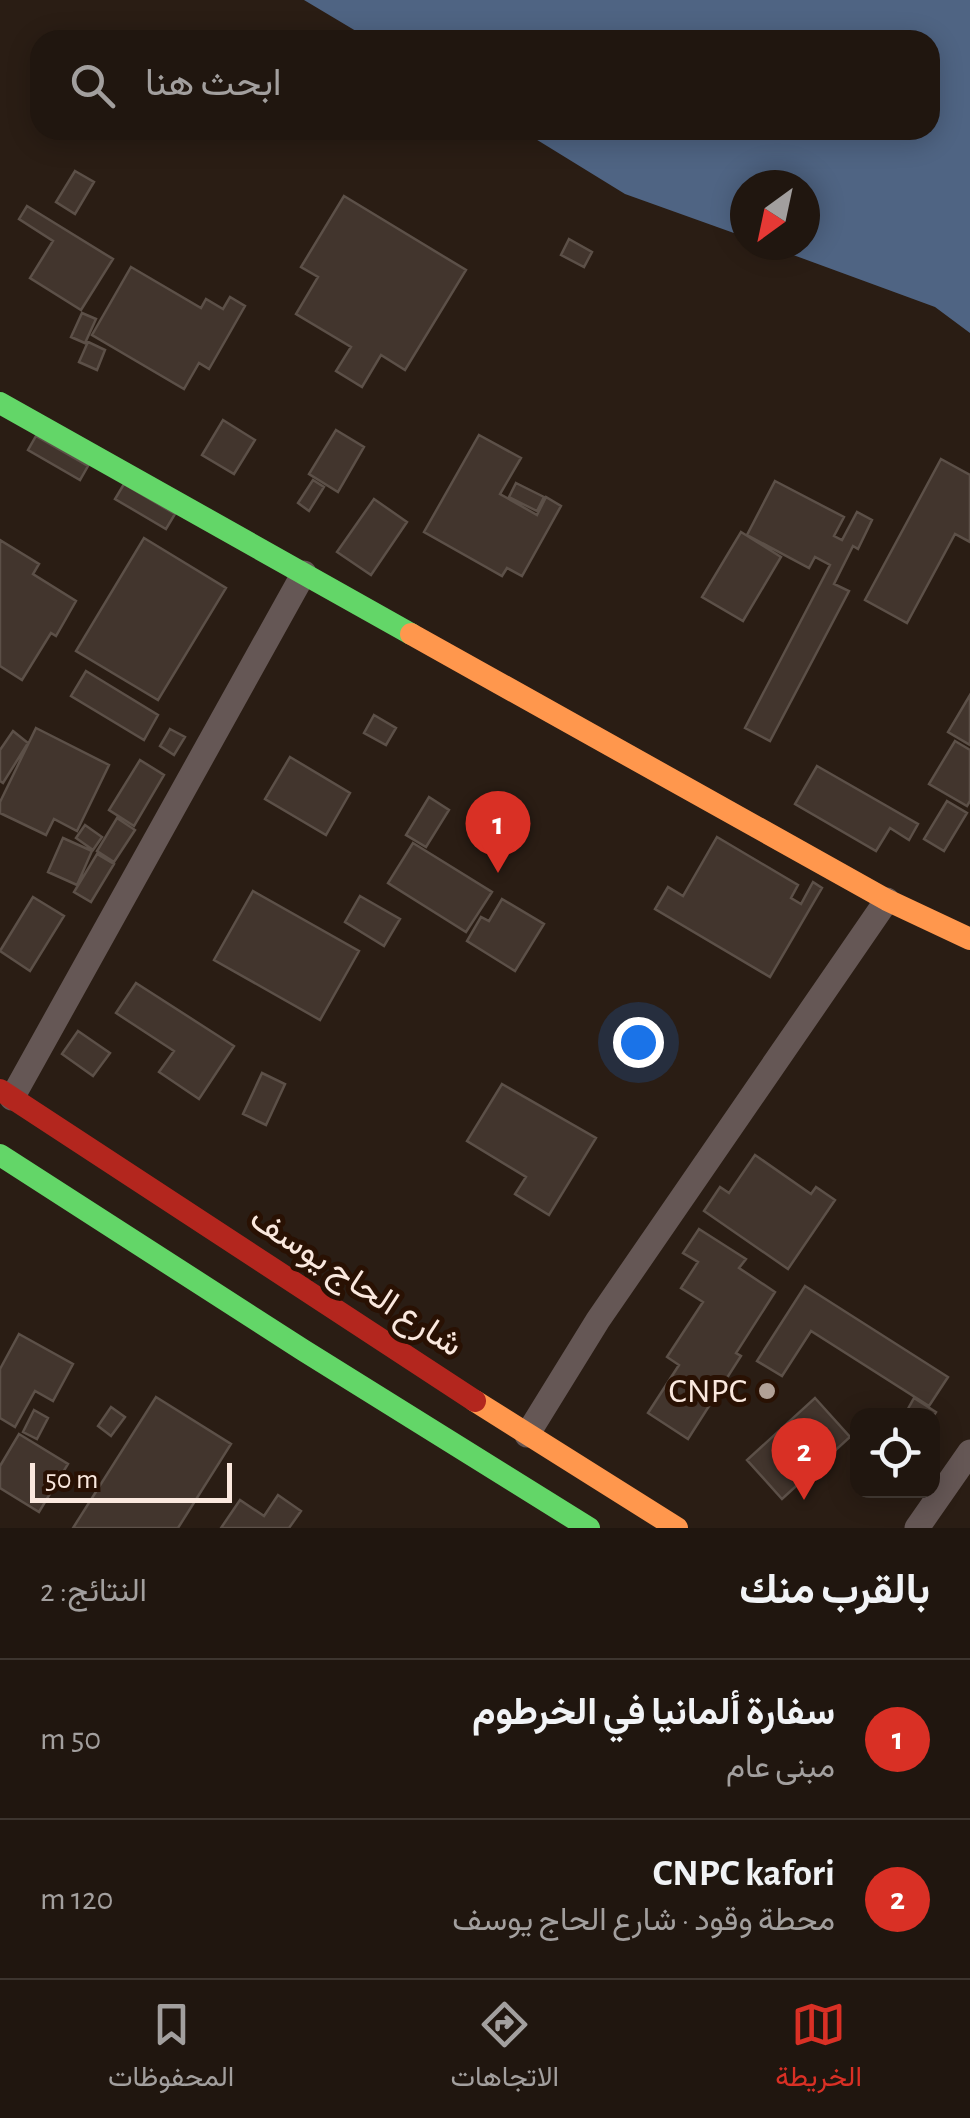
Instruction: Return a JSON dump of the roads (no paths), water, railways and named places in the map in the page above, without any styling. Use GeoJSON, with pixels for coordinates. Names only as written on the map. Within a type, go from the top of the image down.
{"type":"FeatureCollection","features":[{"type":"Feature","properties":{"kind":"main road"},"geometry":{"type":"LineString","coordinates":[[0,403],[887,900],[970,939]]}},
{"type":"Feature","properties":{"kind":"main road","name":"شارع الحاج يوسف"},"geometry":{"type":"LineString","coordinates":[[6,1094],[526,1435],[678,1528]]}},
{"type":"Feature","properties":{"kind":"main road"},"geometry":{"type":"LineString","coordinates":[[0,1154],[303,1350],[589,1528]]}},
{"type":"Feature","properties":{"kind":"street"},"geometry":{"type":"LineString","coordinates":[[6,1094],[304,573]]}},
{"type":"Feature","properties":{"kind":"street"},"geometry":{"type":"LineString","coordinates":[[526,1435],[598,1320],[887,900]]}},
{"type":"Feature","properties":{"kind":"street"},"geometry":{"type":"LineString","coordinates":[[917,1528],[970,1452]]}},
{"type":"Feature","properties":{"kind":"water"},"geometry":{"type":"Polygon","coordinates":[[[304,0],[970,0],[970,333],[935,307],[807,260],[820,260],[820,170],[730,170],[730,232],[625,194],[537,140],[940,140],[940,30],[354,30],[304,0]]]}},
{"type":"Feature","properties":{"kind":"place","name":"سفارة ألمانيا في الخرطوم"},"geometry":{"type":"Point","coordinates":[498,873]}},
{"type":"Feature","properties":{"kind":"place","name":"CNPC"},"geometry":{"type":"Point","coordinates":[767,1391]}},
{"type":"Feature","properties":{"kind":"place","name":"CNPC kafori"},"geometry":{"type":"Point","coordinates":[804,1500]}}]}
